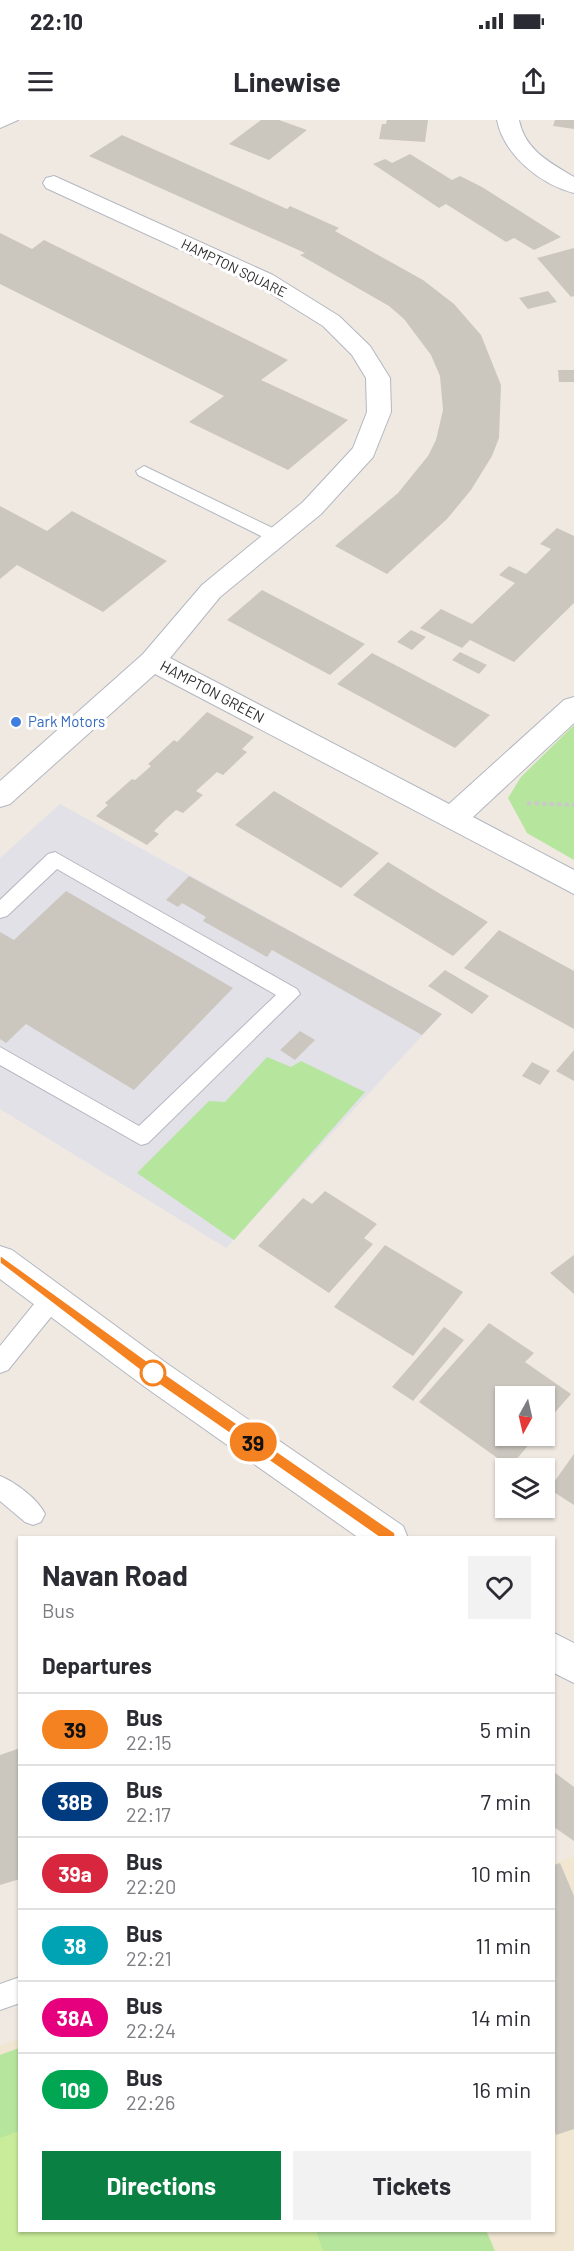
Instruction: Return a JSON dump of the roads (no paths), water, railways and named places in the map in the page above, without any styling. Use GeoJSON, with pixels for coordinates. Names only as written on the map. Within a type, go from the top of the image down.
{"type":"FeatureCollection","features":[{"type":"Feature","properties":{"kind":"street"},"geometry":{"type":"LineString","coordinates":[[508,120],[508,128],[525,157],[574,186]]}},
{"type":"Feature","properties":{"kind":"street","name":"HAMPTON SQUARE"},"geometry":{"type":"LineString","coordinates":[[54,183],[265,280],[331,321],[362,351],[378,378],[379,412],[364,451],[312,508],[211,591],[153,661]]}},
{"type":"Feature","properties":{"kind":"street","name":"HAMPTON GREEN"},"geometry":{"type":"LineString","coordinates":[[0,797],[153,661],[574,883]]}},
{"type":"Feature","properties":{"kind":"street"},"geometry":{"type":"LineString","coordinates":[[453,818],[574,707]]}},
{"type":"Feature","properties":{"kind":"street"},"geometry":{"type":"LineString","coordinates":[[0,1260],[51,1300],[387,1536]]}},
{"type":"Feature","properties":{"kind":"street"},"geometry":{"type":"LineString","coordinates":[[555,1652],[574,1665]]}},
{"type":"Feature","properties":{"kind":"lane"},"geometry":{"type":"LineString","coordinates":[[0,124],[11,120]]}},
{"type":"Feature","properties":{"kind":"lane"},"geometry":{"type":"LineString","coordinates":[[144,471],[277,537]]}},
{"type":"Feature","properties":{"kind":"lane"},"geometry":{"type":"LineString","coordinates":[[0,910],[55,859],[290,994],[141,1137],[0,1055]]}},
{"type":"Feature","properties":{"kind":"lane"},"geometry":{"type":"LineString","coordinates":[[0,1363],[51,1300]]}},
{"type":"Feature","properties":{"kind":"lane"},"geometry":{"type":"LineString","coordinates":[[0,1487],[33,1514]]}},
{"type":"Feature","properties":{"kind":"lane"},"geometry":{"type":"LineString","coordinates":[[0,1997],[18,1991]]}},
{"type":"Feature","properties":{"kind":"place","name":"Park Motors"},"geometry":{"type":"Point","coordinates":[16,722]}}]}
